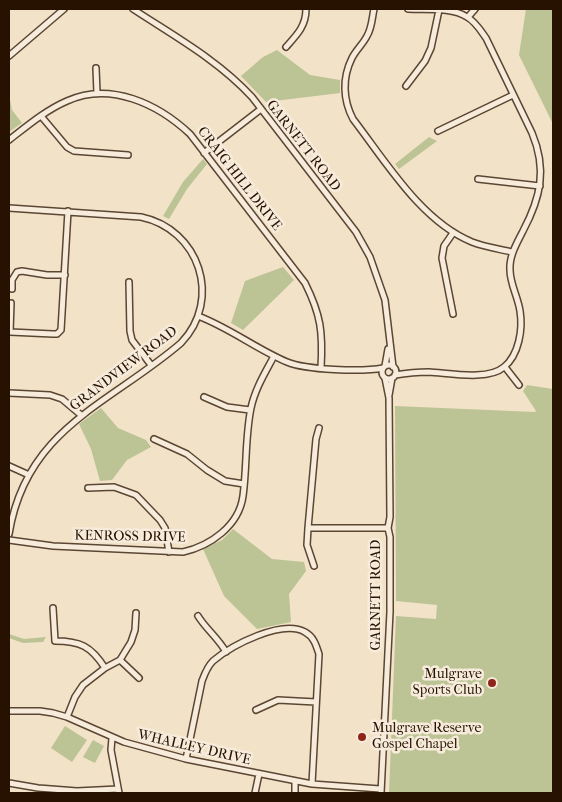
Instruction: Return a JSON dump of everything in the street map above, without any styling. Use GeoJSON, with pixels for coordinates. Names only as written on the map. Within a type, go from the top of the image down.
{"type":"FeatureCollection","features":[{"type":"Feature","properties":{"kind":"street"},"geometry":{"type":"LineString","coordinates":[[9,56],[64,9]]}},
{"type":"Feature","properties":{"kind":"street","name":"GARNETT ROAD"},"geometry":{"type":"LineString","coordinates":[[133,9],[216,63],[238,82],[356,232],[375,269],[385,300],[394,372],[389,398],[390,517],[388,528],[390,537],[390,612],[383,776],[380,791]]}},
{"type":"Feature","properties":{"kind":"street"},"geometry":{"type":"LineString","coordinates":[[286,47],[301,31],[306,9]]}},
{"type":"Feature","properties":{"kind":"street"},"geometry":{"type":"LineString","coordinates":[[374,9],[368,35],[352,58],[346,75],[345,94],[353,119],[430,216],[472,242],[512,252]]}},
{"type":"Feature","properties":{"kind":"street"},"geometry":{"type":"LineString","coordinates":[[198,318],[213,323],[274,356],[300,366],[369,371],[384,377],[394,372],[479,375],[495,372],[505,367],[513,355],[520,335],[520,310],[510,276],[512,252],[530,218],[538,197],[541,168],[538,149],[486,38],[468,17],[452,11],[408,9]]}},
{"type":"Feature","properties":{"kind":"street"},"geometry":{"type":"LineString","coordinates":[[468,17],[475,9]]}},
{"type":"Feature","properties":{"kind":"street"},"geometry":{"type":"LineString","coordinates":[[406,86],[425,61],[431,48],[439,10]]}},
{"type":"Feature","properties":{"kind":"street"},"geometry":{"type":"LineString","coordinates":[[96,68],[97,93]]}},
{"type":"Feature","properties":{"kind":"street","name":"CRAIG HILL DRIVE"},"geometry":{"type":"LineString","coordinates":[[9,140],[59,104],[74,98],[97,93],[119,95],[142,102],[180,125],[190,134],[305,283],[314,302],[322,330],[321,368]]}},
{"type":"Feature","properties":{"kind":"street"},"geometry":{"type":"LineString","coordinates":[[438,131],[513,95]]}},
{"type":"Feature","properties":{"kind":"street"},"geometry":{"type":"LineString","coordinates":[[204,153],[261,109]]}},
{"type":"Feature","properties":{"kind":"street"},"geometry":{"type":"LineString","coordinates":[[41,116],[68,147],[74,150],[128,155]]}},
{"type":"Feature","properties":{"kind":"street"},"geometry":{"type":"LineString","coordinates":[[478,179],[540,186]]}},
{"type":"Feature","properties":{"kind":"street","name":"GRANDVIEW ROAD"},"geometry":{"type":"LineString","coordinates":[[9,208],[141,217],[154,220],[174,232],[188,246],[197,263],[202,294],[202,304],[198,318],[192,330],[181,343],[81,415],[50,444],[29,475],[15,505],[9,535]]}},
{"type":"Feature","properties":{"kind":"street"},"geometry":{"type":"LineString","coordinates":[[11,303],[10,332],[57,334],[63,326],[68,211]]}},
{"type":"Feature","properties":{"kind":"street"},"geometry":{"type":"LineString","coordinates":[[453,232],[444,246],[442,258],[453,314]]}},
{"type":"Feature","properties":{"kind":"street"},"geometry":{"type":"LineString","coordinates":[[12,289],[12,280],[17,272],[66,275]]}},
{"type":"Feature","properties":{"kind":"street"},"geometry":{"type":"LineString","coordinates":[[129,282],[130,331],[132,340],[151,365]]}},
{"type":"Feature","properties":{"kind":"street","name":"GARNETT ROAD"},"geometry":{"type":"LineString","coordinates":[[389,343],[384,367],[384,377],[389,398]]}},
{"type":"Feature","properties":{"kind":"street","name":"KENROSS DRIVE"},"geometry":{"type":"LineString","coordinates":[[9,540],[53,546],[183,552],[196,549],[218,538],[236,516],[244,497],[250,410],[255,392],[274,356]]}},
{"type":"Feature","properties":{"kind":"street"},"geometry":{"type":"LineString","coordinates":[[369,371],[389,365],[394,372]]}},
{"type":"Feature","properties":{"kind":"street"},"geometry":{"type":"LineString","coordinates":[[505,367],[519,385]]}},
{"type":"Feature","properties":{"kind":"street"},"geometry":{"type":"LineString","coordinates":[[9,392],[50,395],[62,399],[81,415]]}},
{"type":"Feature","properties":{"kind":"street"},"geometry":{"type":"LineString","coordinates":[[204,397],[227,407],[250,410]]}},
{"type":"Feature","properties":{"kind":"street"},"geometry":{"type":"LineString","coordinates":[[314,566],[307,545],[316,439],[319,428]]}},
{"type":"Feature","properties":{"kind":"street"},"geometry":{"type":"LineString","coordinates":[[154,439],[187,454],[207,470],[226,481],[244,484]]}},
{"type":"Feature","properties":{"kind":"street"},"geometry":{"type":"LineString","coordinates":[[9,466],[29,475]]}},
{"type":"Feature","properties":{"kind":"street"},"geometry":{"type":"LineString","coordinates":[[88,488],[114,487],[136,495],[160,520],[165,528],[169,552]]}},
{"type":"Feature","properties":{"kind":"street"},"geometry":{"type":"LineString","coordinates":[[308,528],[388,528]]}},
{"type":"Feature","properties":{"kind":"street","name":"KENROSS DRIVE"},"geometry":{"type":"LineString","coordinates":[[9,535],[23,541]]}},
{"type":"Feature","properties":{"kind":"street"},"geometry":{"type":"LineString","coordinates":[[53,608],[55,641],[77,642],[96,655],[105,668]]}},
{"type":"Feature","properties":{"kind":"street"},"geometry":{"type":"LineString","coordinates":[[67,717],[75,697],[83,685],[105,668],[120,660],[133,636],[136,613]]}},
{"type":"Feature","properties":{"kind":"street"},"geometry":{"type":"LineString","coordinates":[[198,616],[218,639],[226,652]]}},
{"type":"Feature","properties":{"kind":"street"},"geometry":{"type":"LineString","coordinates":[[186,759],[206,670],[226,652],[258,635],[285,628],[296,628],[306,632],[316,644],[319,654],[312,784]]}},
{"type":"Feature","properties":{"kind":"street"},"geometry":{"type":"LineString","coordinates":[[120,660],[139,678]]}},
{"type":"Feature","properties":{"kind":"street"},"geometry":{"type":"LineString","coordinates":[[256,710],[278,700],[316,702]]}},
{"type":"Feature","properties":{"kind":"street","name":"WHALLEY DRIVE"},"geometry":{"type":"LineString","coordinates":[[9,711],[40,711],[67,717],[115,739],[186,759],[312,784],[380,791]]}},
{"type":"Feature","properties":{"kind":"street"},"geometry":{"type":"LineString","coordinates":[[9,784],[77,791],[118,789],[112,754],[115,739]]}},
{"type":"Feature","properties":{"kind":"street"},"geometry":{"type":"LineString","coordinates":[[255,793],[259,774]]}},
{"type":"Feature","properties":{"kind":"street"},"geometry":{"type":"LineString","coordinates":[[295,793],[296,781]]}},
{"type":"Feature","properties":{"kind":"green space"},"geometry":{"type":"Polygon","coordinates":[[[526,9],[553,9],[553,124],[519,55],[526,9]]]}},
{"type":"Feature","properties":{"kind":"green space"},"geometry":{"type":"Polygon","coordinates":[[[277,50],[310,75],[340,80],[340,93],[266,102],[241,76],[263,57],[277,50]]]}},
{"type":"Feature","properties":{"kind":"green space"},"geometry":{"type":"Polygon","coordinates":[[[9,95],[12,110],[22,123],[9,132],[9,95]]]}},
{"type":"Feature","properties":{"kind":"green space"},"geometry":{"type":"Polygon","coordinates":[[[429,137],[437,141],[399,169],[395,164],[429,137]]]}},
{"type":"Feature","properties":{"kind":"green space"},"geometry":{"type":"Polygon","coordinates":[[[203,159],[207,164],[187,189],[169,219],[163,216],[183,182],[203,159]]]}},
{"type":"Feature","properties":{"kind":"green space"},"geometry":{"type":"Polygon","coordinates":[[[283,267],[294,280],[243,330],[231,323],[245,281],[283,267]]]}},
{"type":"Feature","properties":{"kind":"green space"},"geometry":{"type":"Polygon","coordinates":[[[527,385],[553,389],[553,793],[389,793],[396,616],[436,619],[437,605],[396,601],[395,406],[535,412],[523,391],[527,385]]]}},
{"type":"Feature","properties":{"kind":"green space"},"geometry":{"type":"Polygon","coordinates":[[[101,408],[118,428],[146,440],[151,447],[127,460],[112,480],[100,481],[91,449],[79,424],[101,408]]]}},
{"type":"Feature","properties":{"kind":"green space"},"geometry":{"type":"Polygon","coordinates":[[[233,529],[272,559],[304,562],[306,571],[289,594],[291,622],[257,629],[224,596],[203,549],[222,540],[233,529]]]}},
{"type":"Feature","properties":{"kind":"green space"},"geometry":{"type":"Polygon","coordinates":[[[9,634],[24,639],[46,637],[43,642],[23,643],[9,638],[9,634]]]}},
{"type":"Feature","properties":{"kind":"green space"},"geometry":{"type":"Polygon","coordinates":[[[65,726],[87,740],[72,762],[51,748],[65,726]]]}},
{"type":"Feature","properties":{"kind":"green space"},"geometry":{"type":"Polygon","coordinates":[[[93,740],[104,746],[95,763],[83,757],[93,740]]]}},
{"type":"Feature","properties":{"kind":"place","name":"Mulgrave Sports Club"},"geometry":{"type":"Point","coordinates":[492,683]}},
{"type":"Feature","properties":{"kind":"place","name":"Mulgrave Reserve Gospel Chapel"},"geometry":{"type":"Point","coordinates":[362,737]}}]}
